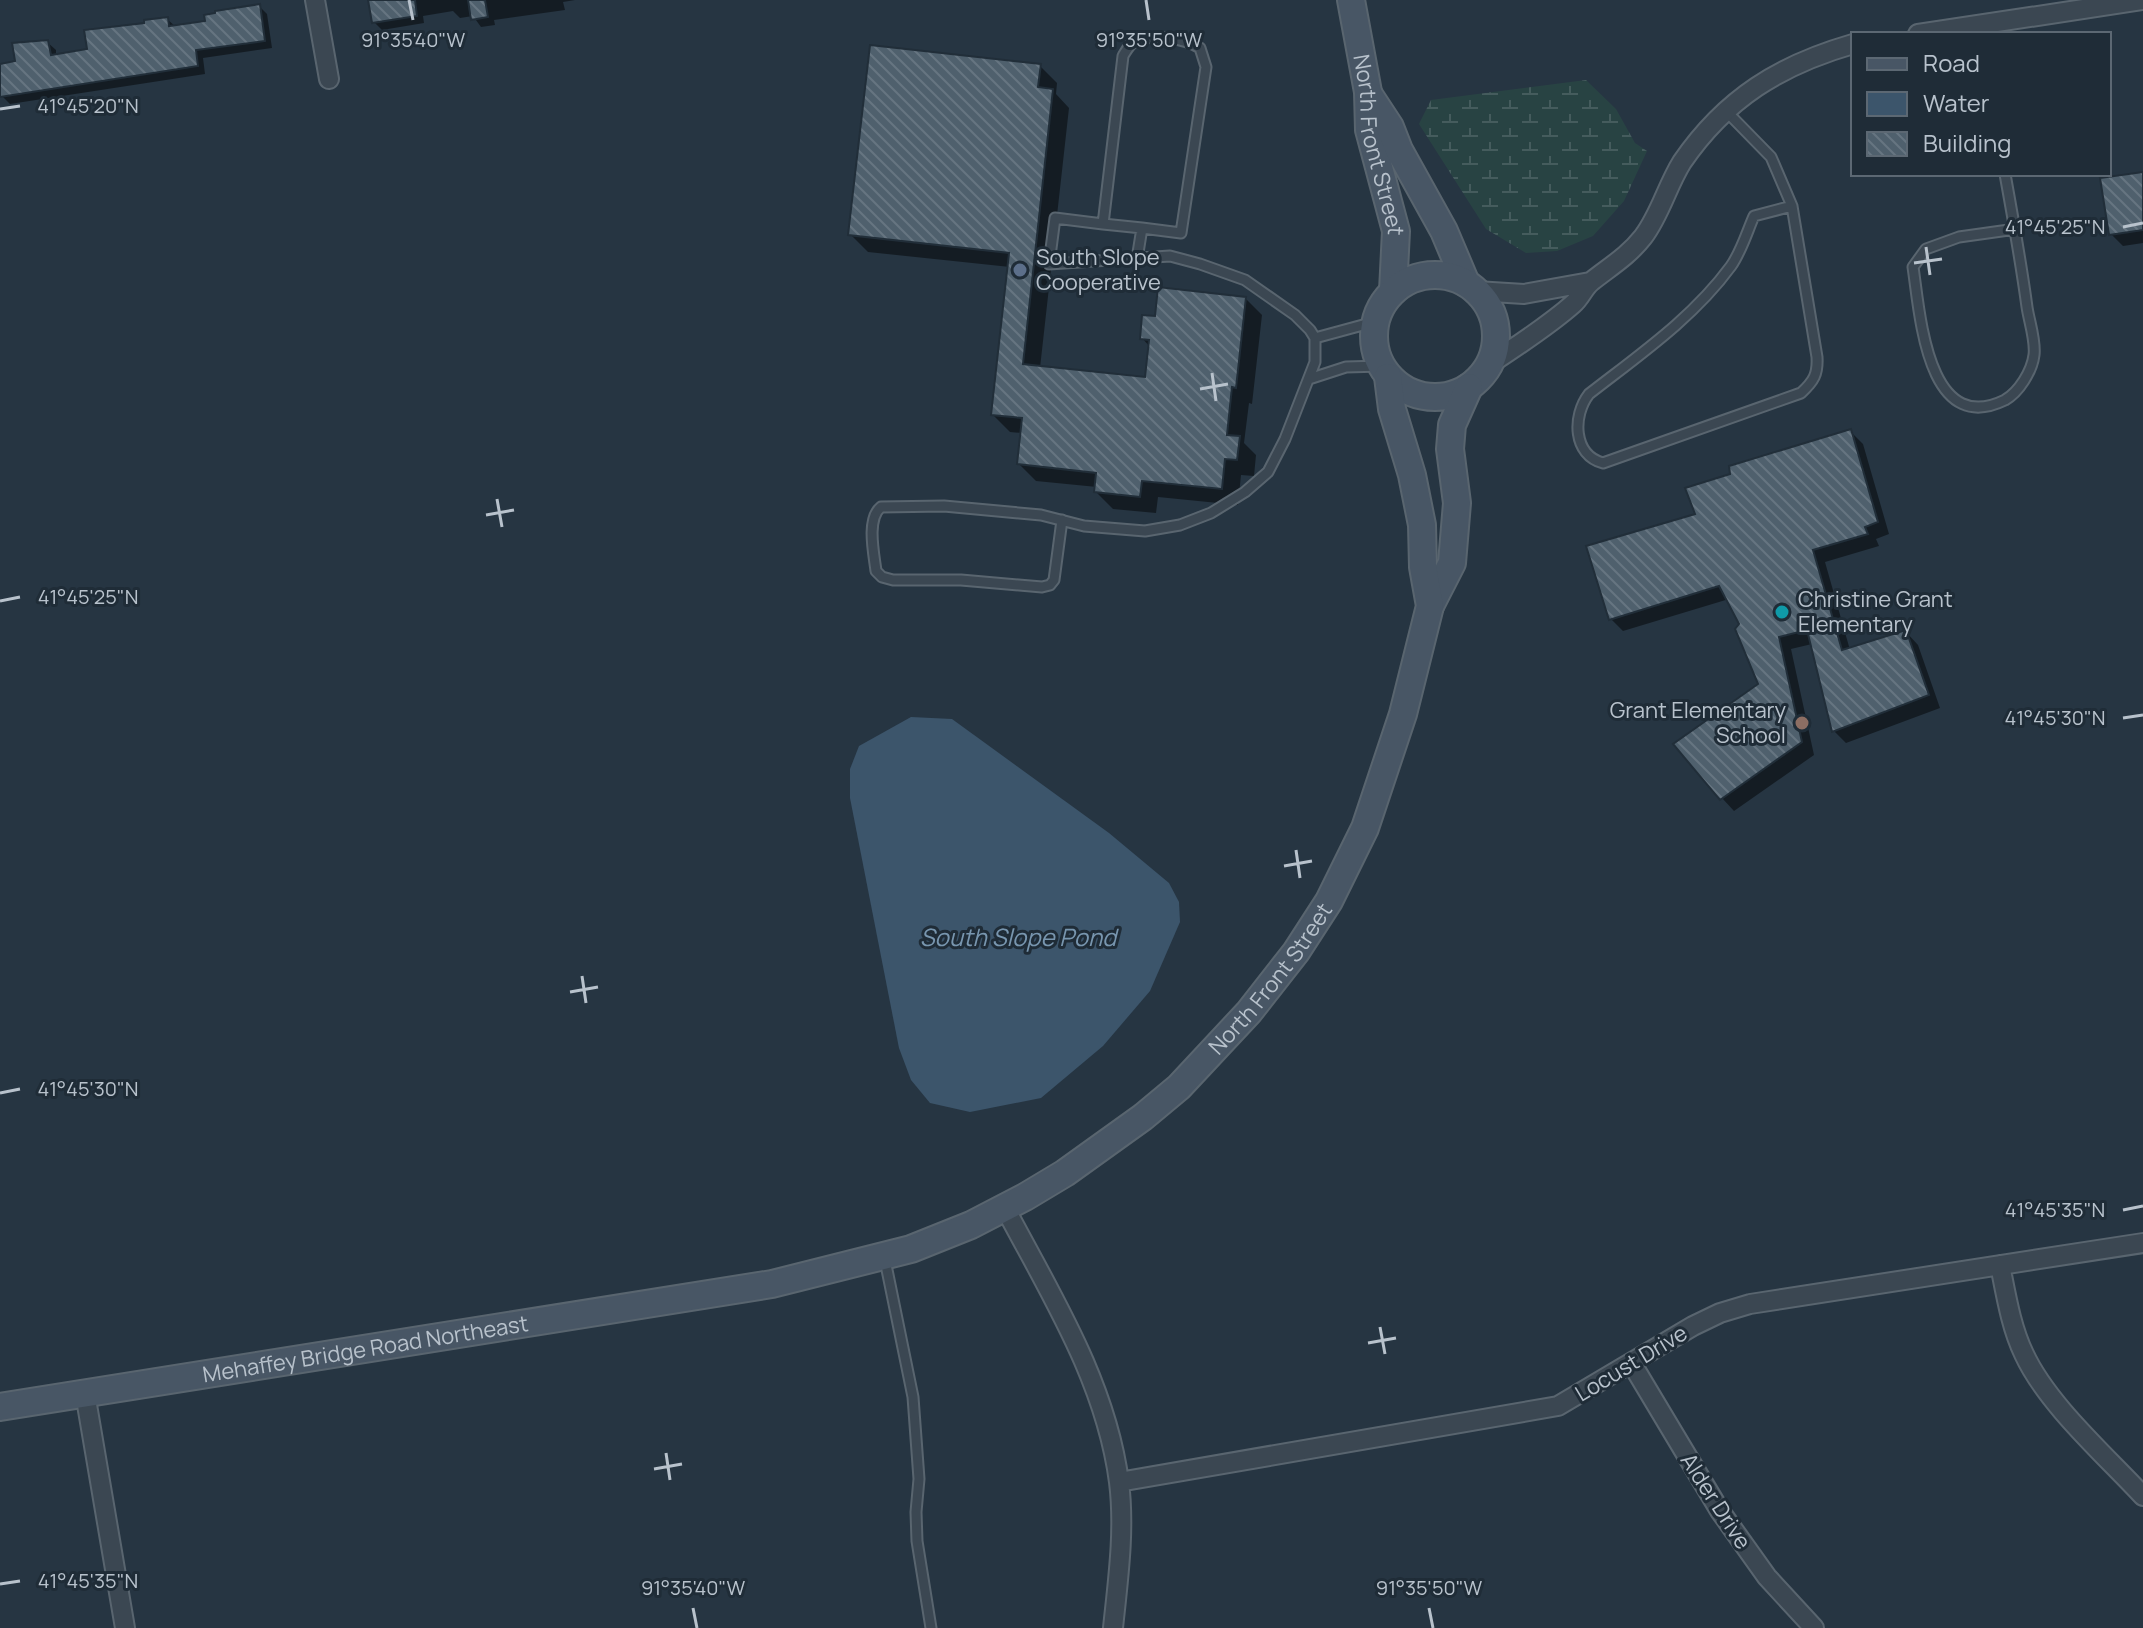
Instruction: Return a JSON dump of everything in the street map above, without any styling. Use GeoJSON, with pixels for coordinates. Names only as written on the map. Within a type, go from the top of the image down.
{"type":"FeatureCollection","features":[{"type":"Feature","properties":{"kind":"main road","name":"North Front Street"},"geometry":{"type":"LineString","coordinates":[[1351,0],[1368,92],[1369,130],[1396,231],[1393,291]]}},
{"type":"Feature","properties":{"kind":"main road"},"geometry":{"type":"LineString","coordinates":[[1368,92],[1390,127],[1471,287],[1492,315],[1496,331],[1490,364],[1469,387],[1452,425],[1450,449],[1457,503],[1452,563],[1430,606]]}},
{"type":"Feature","properties":{"kind":"main road"},"geometry":{"type":"LineString","coordinates":[[1469,387],[1453,395],[1436,398],[1418,396],[1402,389],[1385,372],[1373,341],[1374,322],[1382,305],[1393,291],[1410,280],[1428,275],[1448,276],[1471,287]]}},
{"type":"Feature","properties":{"kind":"main road","name":"North Front Street"},"geometry":{"type":"LineString","coordinates":[[729,1290],[772,1284],[884,1256],[971,1225],[1005,1208],[1102,1148],[1179,1087],[1249,1012],[1290,961],[1329,901],[1365,828],[1403,714],[1430,606],[1423,567],[1422,525],[1385,372]]}},
{"type":"Feature","properties":{"kind":"main road","name":"Mehaffey Bridge Road Northeast"},"geometry":{"type":"LineString","coordinates":[[0,1407],[729,1290]]}},
{"type":"Feature","properties":{"kind":"street"},"geometry":{"type":"LineString","coordinates":[[315,0],[329,79]]}},
{"type":"Feature","properties":{"kind":"street"},"geometry":{"type":"LineString","coordinates":[[1942,32],[1978,29],[2143,0]]}},
{"type":"Feature","properties":{"kind":"street"},"geometry":{"type":"LineString","coordinates":[[1490,364],[1537,333],[1576,301],[1590,282],[1627,256],[1644,236],[1681,164],[1726,111],[1775,74],[1811,56],[1851,45]]}},
{"type":"Feature","properties":{"kind":"street"},"geometry":{"type":"LineString","coordinates":[[1471,287],[1524,294],[1590,282]]}},
{"type":"Feature","properties":{"kind":"street"},"geometry":{"type":"LineString","coordinates":[[1005,1208],[1089,1369],[1106,1420],[1119,1482],[1122,1532],[1113,1628]]}},
{"type":"Feature","properties":{"kind":"street","name":"Locust Drive"},"geometry":{"type":"LineString","coordinates":[[1119,1482],[1526,1414],[1558,1406],[1720,1313],[1750,1304],[2143,1243]]}},
{"type":"Feature","properties":{"kind":"street"},"geometry":{"type":"LineString","coordinates":[[2000,1265],[2013,1322],[2033,1369],[2050,1395],[2143,1496]]}},
{"type":"Feature","properties":{"kind":"street","name":"Alder Drive"},"geometry":{"type":"LineString","coordinates":[[1632,1364],[1720,1511],[1767,1577],[1814,1628]]}},
{"type":"Feature","properties":{"kind":"street"},"geometry":{"type":"LineString","coordinates":[[85,1393],[125,1628]]}},
{"type":"Feature","properties":{"kind":"lane"},"geometry":{"type":"LineString","coordinates":[[1062,520],[1054,580],[1050,585],[893,580],[882,577],[876,571],[873,521],[875,512],[881,507],[944,506],[1041,515],[1062,520],[1084,526],[1145,531],[1180,525],[1211,513],[1245,492],[1268,472],[1285,439],[1315,362],[1315,338],[1295,315],[1245,280],[1170,256],[1049,264],[1055,218],[1103,224],[1142,228],[1181,233],[1206,67],[1200,48],[1192,42],[1152,37],[1136,41],[1123,56],[1103,224]]}},
{"type":"Feature","properties":{"kind":"lane"},"geometry":{"type":"LineString","coordinates":[[1726,111],[1771,157],[1792,206],[1817,357],[1818,369],[1814,382],[1801,393],[1603,463],[1591,460],[1583,451],[1577,425],[1580,406],[1589,394],[1679,324],[1702,301],[1733,263],[1754,216],[1792,206]]}},
{"type":"Feature","properties":{"kind":"lane"},"geometry":{"type":"LineString","coordinates":[[2005,176],[2016,229],[2034,355],[2026,379],[2009,398],[1991,406],[1965,407],[1949,395],[1925,348],[1913,267],[1926,249],[1959,237],[2016,229]]}},
{"type":"Feature","properties":{"kind":"lane"},"geometry":{"type":"LineString","coordinates":[[1137,259],[1142,228]]}},
{"type":"Feature","properties":{"kind":"lane"},"geometry":{"type":"LineString","coordinates":[[1315,338],[1374,322]]}},
{"type":"Feature","properties":{"kind":"lane"},"geometry":{"type":"LineString","coordinates":[[1309,379],[1346,367],[1385,372]]}},
{"type":"Feature","properties":{"kind":"lane"},"geometry":{"type":"LineString","coordinates":[[884,1256],[913,1397],[919,1479],[917,1541],[931,1628]]}},
{"type":"Feature","properties":{"kind":"green space"},"geometry":{"type":"Polygon","coordinates":[[[1586,80],[1616,109],[1635,143],[1647,151],[1624,201],[1593,236],[1557,251],[1526,253],[1486,229],[1419,124],[1431,100],[1586,80]]]}},
{"type":"Feature","properties":{"kind":"water","name":"South Slope Pond"},"geometry":{"type":"Polygon","coordinates":[[[911,717],[952,719],[1109,833],[1169,883],[1179,902],[1180,922],[1150,991],[1103,1046],[1041,1098],[970,1112],[930,1103],[911,1080],[899,1048],[850,798],[850,769],[859,746],[911,717]]]}},
{"type":"Feature","properties":{"kind":"building"},"geometry":{"type":"Polygon","coordinates":[[[368,0],[415,0],[417,16],[372,23],[368,0]]]}},
{"type":"Feature","properties":{"kind":"building"},"geometry":{"type":"Polygon","coordinates":[[[468,0],[485,0],[488,17],[471,20],[468,0]]]}},
{"type":"Feature","properties":{"kind":"building"},"geometry":{"type":"Polygon","coordinates":[[[260,4],[265,41],[196,50],[198,66],[0,97],[0,64],[15,61],[12,43],[48,40],[51,55],[87,49],[84,30],[168,17],[169,26],[205,21],[204,15],[215,11],[260,4]]]}},
{"type":"Feature","properties":{"kind":"building","name":"South Slope Cooperative"},"geometry":{"type":"Polygon","coordinates":[[[870,45],[1041,64],[1038,87],[1053,89],[1023,364],[1145,377],[1149,340],[1140,339],[1142,315],[1155,316],[1158,287],[1246,297],[1236,388],[1232,387],[1227,435],[1240,436],[1237,460],[1225,459],[1222,489],[1142,481],[1140,497],[1094,492],[1096,473],[1017,464],[1022,418],[991,415],[1009,253],[848,235],[870,45]]]}},
{"type":"Feature","properties":{"kind":"building"},"geometry":{"type":"Polygon","coordinates":[[[2143,172],[2143,230],[2109,235],[2100,178],[2143,172]]]}},
{"type":"Feature","properties":{"kind":"building","name":"Christine Grant Elementary"},"geometry":{"type":"Polygon","coordinates":[[[1851,429],[1878,522],[1865,527],[1868,534],[1813,550],[1842,650],[1906,630],[1929,695],[1832,732],[1807,630],[1779,637],[1802,742],[1720,800],[1673,744],[1758,684],[1735,629],[1739,624],[1719,586],[1609,620],[1586,546],[1695,514],[1685,488],[1730,474],[1729,466],[1851,429]]]}},
{"type":"Feature","properties":{"kind":"place","name":"South Slope Cooperative"},"geometry":{"type":"Point","coordinates":[1020,270]}},
{"type":"Feature","properties":{"kind":"place","name":"Christine Grant Elementary"},"geometry":{"type":"Point","coordinates":[1782,612]}},
{"type":"Feature","properties":{"kind":"place","name":"Grant Elementary School"},"geometry":{"type":"Point","coordinates":[1802,723]}}]}
